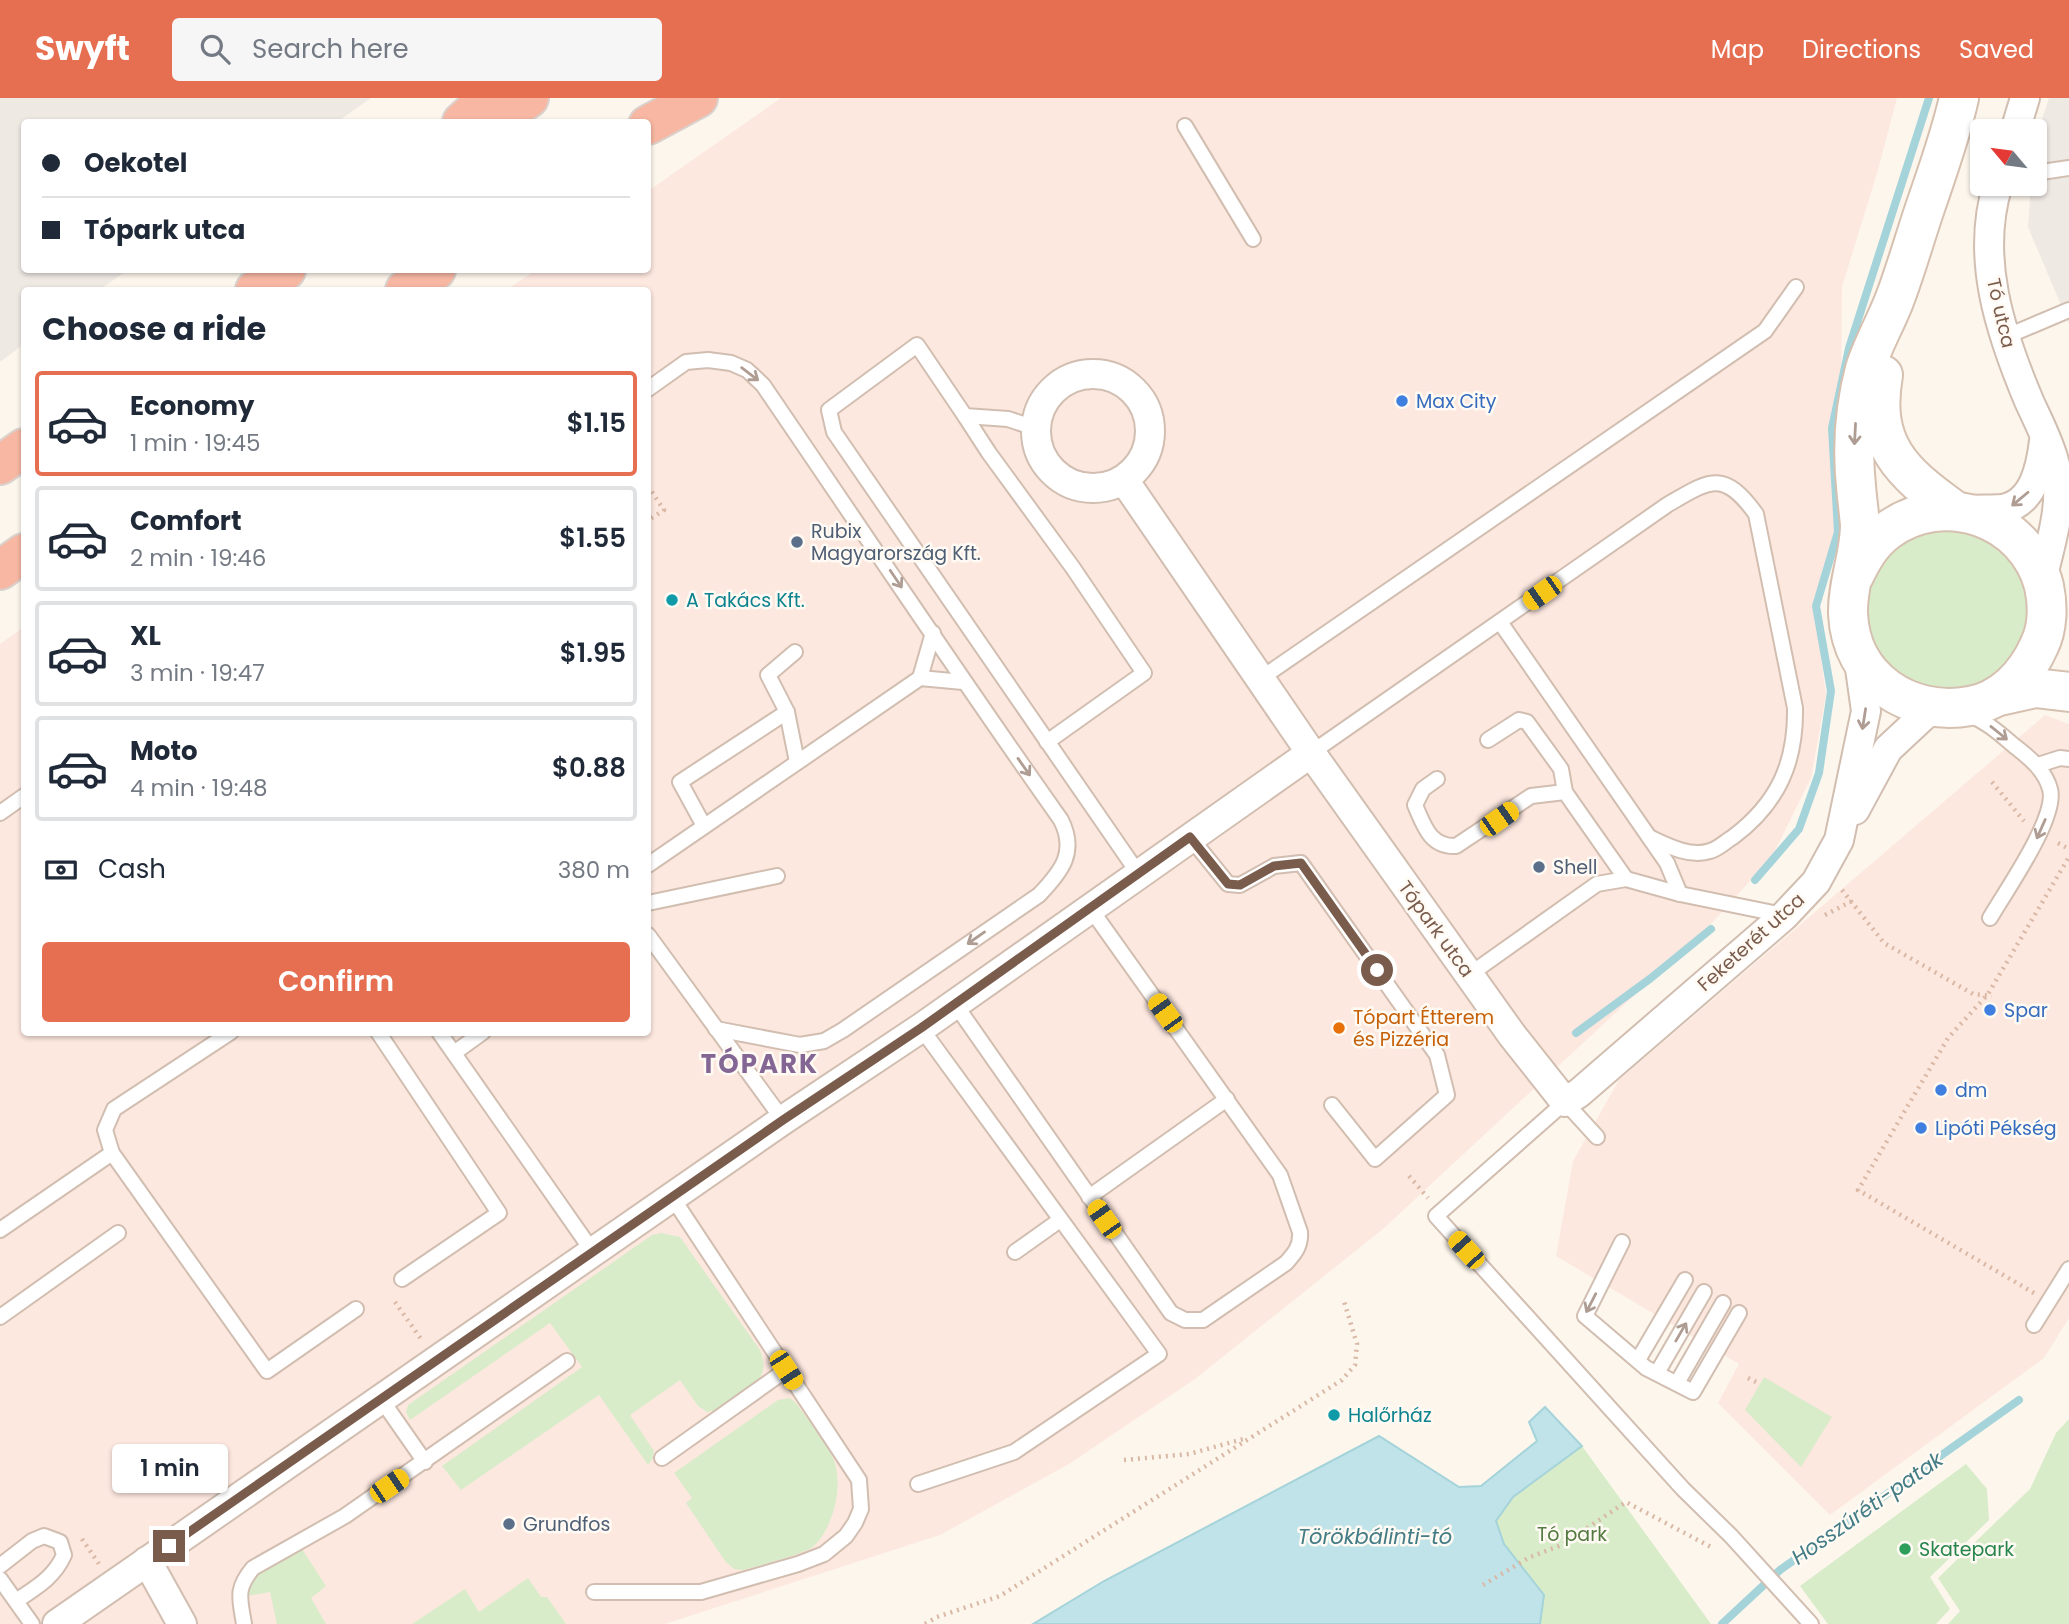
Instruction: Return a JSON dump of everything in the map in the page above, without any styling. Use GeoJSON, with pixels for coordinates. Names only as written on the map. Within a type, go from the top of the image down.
{"type":"FeatureCollection","features":[{"type":"Feature","properties":{"kind":"highway"},"geometry":{"type":"LineString","coordinates":[[465,119],[489,98]]}},
{"type":"Feature","properties":{"kind":"highway"},"geometry":{"type":"LineString","coordinates":[[499,119],[529,98]]}},
{"type":"Feature","properties":{"kind":"highway"},"geometry":{"type":"LineString","coordinates":[[651,121],[679,98]]}},
{"type":"Feature","properties":{"kind":"highway"},"geometry":{"type":"LineString","coordinates":[[651,122],[698,98]]}},
{"type":"Feature","properties":{"kind":"highway"},"geometry":{"type":"LineString","coordinates":[[260,287],[281,273]]}},
{"type":"Feature","properties":{"kind":"highway"},"geometry":{"type":"LineString","coordinates":[[410,287],[431,273]]}},
{"type":"Feature","properties":{"kind":"highway"},"geometry":{"type":"LineString","coordinates":[[0,465],[21,450]]}},
{"type":"Feature","properties":{"kind":"highway"},"geometry":{"type":"LineString","coordinates":[[0,570],[21,555]]}},
{"type":"Feature","properties":{"kind":"main road"},"geometry":{"type":"LineString","coordinates":[[1959,98],[1895,299],[1866,367],[1856,417],[1854,454],[1860,526],[1849,595],[1851,634],[1857,652],[1880,683],[1913,703],[1943,708],[1976,705],[1995,697],[2035,688],[2069,692]]}},
{"type":"Feature","properties":{"kind":"main road"},"geometry":{"type":"LineString","coordinates":[[1895,299],[1879,405],[1885,434],[1905,472],[1954,510]]}},
{"type":"Feature","properties":{"kind":"main road"},"geometry":{"type":"LineString","coordinates":[[1854,576],[1873,545],[1894,527],[1918,515],[1954,510],[1992,521],[2009,532],[2024,545],[2035,562],[2042,580],[2047,607],[2058,632],[2041,643],[2030,665],[2015,683],[1995,697]]}},
{"type":"Feature","properties":{"kind":"street"},"geometry":{"type":"LineString","coordinates":[[2019,119],[2025,98]]}},
{"type":"Feature","properties":{"kind":"street","name":"Tó utca"},"geometry":{"type":"LineString","coordinates":[[1995,196],[1990,212],[1988,246],[1993,286],[2005,337],[2055,464],[2058,485],[2056,515],[2042,580]]}},
{"type":"Feature","properties":{"kind":"street"},"geometry":{"type":"LineString","coordinates":[[1081,373],[1113,376],[1139,395],[1151,424],[1145,456],[1124,480],[1100,489],[1075,486],[1053,474],[1039,453],[1035,428],[1041,403],[1058,384],[1081,373]]}},
{"type":"Feature","properties":{"kind":"street"},"geometry":{"type":"LineString","coordinates":[[1954,510],[2004,509],[2020,501],[2033,485],[2040,470],[2045,438]]}},
{"type":"Feature","properties":{"kind":"street","name":"Tópark utca"},"geometry":{"type":"LineString","coordinates":[[1124,480],[1311,753],[1512,1035],[1565,1102]]}},
{"type":"Feature","properties":{"kind":"street","name":"Feketerét utca"},"geometry":{"type":"LineString","coordinates":[[1565,1102],[1579,1093],[1784,916],[1816,882],[1839,840],[1866,711],[1857,652]]}},
{"type":"Feature","properties":{"kind":"street"},"geometry":{"type":"LineString","coordinates":[[1839,840],[1888,749],[1943,708]]}},
{"type":"Feature","properties":{"kind":"street"},"geometry":{"type":"LineString","coordinates":[[57,1624],[783,1120],[921,1028],[1311,753]]}},
{"type":"Feature","properties":{"kind":"street"},"geometry":{"type":"LineString","coordinates":[[147,1562],[182,1624]]}},
{"type":"Feature","properties":{"kind":"lane"},"geometry":{"type":"LineString","coordinates":[[1185,126],[1253,239]]}},
{"type":"Feature","properties":{"kind":"lane"},"geometry":{"type":"LineString","coordinates":[[2048,171],[2069,168]]}},
{"type":"Feature","properties":{"kind":"lane"},"geometry":{"type":"LineString","coordinates":[[1260,679],[1765,331],[1796,287]]}},
{"type":"Feature","properties":{"kind":"lane"},"geometry":{"type":"LineString","coordinates":[[2005,337],[2069,310]]}},
{"type":"Feature","properties":{"kind":"lane"},"geometry":{"type":"LineString","coordinates":[[1046,742],[1144,673],[1073,568],[989,453],[917,345],[829,410],[834,432],[1046,742],[1138,873]]}},
{"type":"Feature","properties":{"kind":"lane"},"geometry":{"type":"LineString","coordinates":[[651,387],[686,362],[708,360],[731,363],[747,370],[763,384],[1068,833],[1068,851],[1063,866],[1039,895],[824,1041],[800,1045],[716,1029]]}},
{"type":"Feature","properties":{"kind":"lane"},"geometry":{"type":"LineString","coordinates":[[965,415],[1007,419],[1035,428]]}},
{"type":"Feature","properties":{"kind":"lane"},"geometry":{"type":"LineString","coordinates":[[1311,753],[1667,505],[1711,483],[1729,485],[1743,496],[1756,514],[1795,708],[1796,736],[1779,784],[1764,808],[1746,826],[1710,851],[1691,853],[1649,837]]}},
{"type":"Feature","properties":{"kind":"lane"},"geometry":{"type":"LineString","coordinates":[[1500,622],[1672,871],[1680,894]]}},
{"type":"Feature","properties":{"kind":"lane"},"geometry":{"type":"LineString","coordinates":[[920,678],[933,632]]}},
{"type":"Feature","properties":{"kind":"lane"},"geometry":{"type":"LineString","coordinates":[[794,652],[768,675],[787,712],[797,762]]}},
{"type":"Feature","properties":{"kind":"lane"},"geometry":{"type":"LineString","coordinates":[[651,863],[920,678],[963,682]]}},
{"type":"Feature","properties":{"kind":"lane"},"geometry":{"type":"LineString","coordinates":[[1943,708],[1984,720],[2038,765],[2051,790],[2049,808],[2040,833],[1990,918]]}},
{"type":"Feature","properties":{"kind":"lane"},"geometry":{"type":"LineString","coordinates":[[704,826],[680,782],[787,712]]}},
{"type":"Feature","properties":{"kind":"lane"},"geometry":{"type":"LineString","coordinates":[[1488,740],[1519,720],[1527,722],[1561,769],[1565,792],[1626,879]]}},
{"type":"Feature","properties":{"kind":"lane"},"geometry":{"type":"LineString","coordinates":[[2038,765],[2060,758],[2069,759]]}},
{"type":"Feature","properties":{"kind":"lane"},"geometry":{"type":"LineString","coordinates":[[1437,779],[1423,789],[1415,805],[1435,841],[1445,847],[1456,846],[1531,796],[1565,792]]}},
{"type":"Feature","properties":{"kind":"lane"},"geometry":{"type":"LineString","coordinates":[[0,813],[21,798]]}},
{"type":"Feature","properties":{"kind":"lane"},"geometry":{"type":"LineString","coordinates":[[1190,837],[1228,884],[1240,885],[1274,866],[1301,863],[1437,1055],[1447,1095],[1375,1159],[1332,1105]]}},
{"type":"Feature","properties":{"kind":"lane"},"geometry":{"type":"LineString","coordinates":[[651,902],[777,876]]}},
{"type":"Feature","properties":{"kind":"lane"},"geometry":{"type":"LineString","coordinates":[[1469,975],[1597,884],[1626,879],[1680,894],[1784,916]]}},
{"type":"Feature","properties":{"kind":"lane"},"geometry":{"type":"LineString","coordinates":[[955,1004],[1166,1308],[1176,1317],[1203,1320],[1286,1263],[1296,1252],[1300,1232],[1280,1175],[1090,908]]}},
{"type":"Feature","properties":{"kind":"lane"},"geometry":{"type":"LineString","coordinates":[[651,939],[783,1120]]}},
{"type":"Feature","properties":{"kind":"lane"},"geometry":{"type":"LineString","coordinates":[[918,1484],[1014,1452],[1159,1354],[921,1028]]}},
{"type":"Feature","properties":{"kind":"lane"},"geometry":{"type":"LineString","coordinates":[[225,1036],[114,1109],[105,1130],[112,1153],[267,1371],[356,1309]]}},
{"type":"Feature","properties":{"kind":"lane"},"geometry":{"type":"LineString","coordinates":[[381,1036],[499,1213],[402,1279]]}},
{"type":"Feature","properties":{"kind":"lane"},"geometry":{"type":"LineString","coordinates":[[442,1036],[593,1252]]}},
{"type":"Feature","properties":{"kind":"lane"},"geometry":{"type":"LineString","coordinates":[[454,1053],[477,1036]]}},
{"type":"Feature","properties":{"kind":"lane"},"geometry":{"type":"LineString","coordinates":[[1089,1197],[1227,1099]]}},
{"type":"Feature","properties":{"kind":"lane"},"geometry":{"type":"LineString","coordinates":[[1597,1138],[1565,1102],[1436,1216],[1683,1489],[1731,1536],[1811,1624]]}},
{"type":"Feature","properties":{"kind":"lane"},"geometry":{"type":"LineString","coordinates":[[0,1230],[112,1153]]}},
{"type":"Feature","properties":{"kind":"lane"},"geometry":{"type":"LineString","coordinates":[[594,1592],[701,1592],[798,1564],[824,1554],[846,1536],[861,1509],[859,1480],[672,1197]]}},
{"type":"Feature","properties":{"kind":"lane"},"geometry":{"type":"LineString","coordinates":[[1015,1252],[1060,1220]]}},
{"type":"Feature","properties":{"kind":"lane"},"geometry":{"type":"LineString","coordinates":[[0,1317],[118,1233]]}},
{"type":"Feature","properties":{"kind":"lane"},"geometry":{"type":"LineString","coordinates":[[1622,1242],[1584,1316],[1657,1373],[1693,1392],[1739,1313]]}},
{"type":"Feature","properties":{"kind":"lane"},"geometry":{"type":"LineString","coordinates":[[2034,1325],[2069,1269]]}},
{"type":"Feature","properties":{"kind":"lane"},"geometry":{"type":"LineString","coordinates":[[1638,1360],[1685,1280]]}},
{"type":"Feature","properties":{"kind":"lane"},"geometry":{"type":"LineString","coordinates":[[1657,1373],[1704,1292]]}},
{"type":"Feature","properties":{"kind":"lane"},"geometry":{"type":"LineString","coordinates":[[1676,1384],[1723,1303]]}},
{"type":"Feature","properties":{"kind":"lane"},"geometry":{"type":"LineString","coordinates":[[244,1624],[239,1594],[242,1580],[253,1568],[345,1516],[567,1361]]}},
{"type":"Feature","properties":{"kind":"lane"},"geometry":{"type":"LineString","coordinates":[[662,1458],[786,1370]]}},
{"type":"Feature","properties":{"kind":"lane"},"geometry":{"type":"LineString","coordinates":[[381,1399],[425,1462]]}},
{"type":"Feature","properties":{"kind":"lane"},"geometry":{"type":"LineString","coordinates":[[0,1566],[32,1541],[44,1536],[60,1542],[64,1555],[51,1577],[16,1601]]}},
{"type":"Feature","properties":{"kind":"lane"},"geometry":{"type":"LineString","coordinates":[[0,1579],[32,1624]]}},
{"type":"Feature","properties":{"kind":"path"},"geometry":{"type":"LineString","coordinates":[[651,490],[664,510],[651,518]]}},
{"type":"Feature","properties":{"kind":"path"},"geometry":{"type":"LineString","coordinates":[[2049,1302],[1857,1190],[1948,1038],[1990,995],[2069,857]]}},
{"type":"Feature","properties":{"kind":"path"},"geometry":{"type":"LineString","coordinates":[[1842,890],[1884,943],[1972,994],[1990,995]]}},
{"type":"Feature","properties":{"kind":"path"},"geometry":{"type":"LineString","coordinates":[[1819,918],[1852,901]]}},
{"type":"Feature","properties":{"kind":"path"},"geometry":{"type":"LineString","coordinates":[[1409,1176],[1424,1194]]}},
{"type":"Feature","properties":{"kind":"path"},"geometry":{"type":"LineString","coordinates":[[925,1624],[1000,1596],[1342,1380],[1355,1365],[1357,1344],[1343,1298]]}},
{"type":"Feature","properties":{"kind":"path"},"geometry":{"type":"LineString","coordinates":[[395,1302],[436,1361]]}},
{"type":"Feature","properties":{"kind":"path"},"geometry":{"type":"LineString","coordinates":[[1748,1378],[1760,1384]]}},
{"type":"Feature","properties":{"kind":"path"},"geometry":{"type":"LineString","coordinates":[[1124,1460],[1189,1454],[1254,1436]]}},
{"type":"Feature","properties":{"kind":"path"},"geometry":{"type":"LineString","coordinates":[[1483,1585],[1530,1557],[1562,1545],[1626,1502],[1716,1550],[1731,1536]]}},
{"type":"Feature","properties":{"kind":"path"},"geometry":{"type":"LineString","coordinates":[[75,1529],[113,1585]]}},
{"type":"Feature","properties":{"kind":"shaded area"},"geometry":{"type":"Polygon","coordinates":[[[0,98],[371,98],[341,119],[21,119],[21,273],[124,273],[103,287],[21,287],[21,346],[0,362],[0,98]]]}},
{"type":"Feature","properties":{"kind":"shaded area"},"geometry":{"type":"Polygon","coordinates":[[[781,98],[1897,98],[1842,287],[1840,534],[1813,601],[1826,695],[1811,778],[1772,857],[1710,925],[1383,1229],[1195,1379],[1069,1464],[940,1535],[665,1624],[0,1624],[0,644],[21,629],[21,1036],[651,1036],[651,287],[510,287],[532,273],[651,273],[651,189],[781,98]]]}},
{"type":"Feature","properties":{"kind":"shaded area"},"geometry":{"type":"Polygon","coordinates":[[[2049,98],[2069,98],[2069,324],[2028,227],[2030,196],[2048,196],[2048,119],[2042,119],[2049,98]]]}},
{"type":"Feature","properties":{"kind":"shaded area"},"geometry":{"type":"Polygon","coordinates":[[[2045,715],[2069,724],[2069,1318],[2044,1358],[1830,1515],[1718,1403],[1739,1364],[1556,1256],[1573,1161],[1619,1080],[2045,715]]]}},
{"type":"Feature","properties":{"kind":"green space"},"geometry":{"type":"Polygon","coordinates":[[[1948,529],[1979,535],[2005,553],[2023,579],[2029,610],[2023,641],[2005,667],[1979,685],[1948,691],[1917,685],[1891,667],[1873,641],[1867,610],[1873,579],[1891,553],[1917,535],[1948,529]]]}},
{"type":"Feature","properties":{"kind":"green space"},"geometry":{"type":"Polygon","coordinates":[[[661,1233],[680,1237],[760,1350],[764,1365],[759,1379],[715,1410],[707,1412],[698,1406],[680,1380],[630,1415],[654,1451],[648,1465],[599,1395],[461,1490],[442,1466],[582,1367],[550,1323],[410,1420],[406,1412],[408,1405],[652,1235],[661,1233]]]}},
{"type":"Feature","properties":{"kind":"green space"},"geometry":{"type":"Polygon","coordinates":[[[1764,1377],[1832,1417],[1801,1467],[1745,1410],[1764,1377]]]}},
{"type":"Feature","properties":{"kind":"green space"},"geometry":{"type":"Polygon","coordinates":[[[790,1398],[820,1435],[836,1466],[837,1490],[832,1516],[821,1538],[809,1549],[743,1570],[734,1569],[725,1561],[686,1503],[692,1498],[674,1473],[778,1400],[790,1398]]]}},
{"type":"Feature","properties":{"kind":"green space"},"geometry":{"type":"Polygon","coordinates":[[[2069,1419],[2069,1624],[1948,1624],[1960,1611],[1938,1578],[2030,1489],[2056,1433],[2069,1419]]]}},
{"type":"Feature","properties":{"kind":"green space","name":"Tó park"},"geometry":{"type":"Polygon","coordinates":[[[1582,1446],[1711,1624],[1540,1624],[1544,1595],[1504,1544],[1496,1520],[1513,1497],[1582,1446]]]}},
{"type":"Feature","properties":{"kind":"green space","name":"Skatepark"},"geometry":{"type":"Polygon","coordinates":[[[1966,1464],[1987,1489],[1989,1520],[1930,1577],[1950,1609],[1936,1624],[1828,1624],[1800,1586],[1966,1464]]]}},
{"type":"Feature","properties":{"kind":"green space"},"geometry":{"type":"Polygon","coordinates":[[[302,1549],[326,1586],[311,1598],[326,1624],[277,1624],[270,1592],[247,1596],[249,1585],[262,1570],[302,1549]]]}},
{"type":"Feature","properties":{"kind":"green space"},"geometry":{"type":"Polygon","coordinates":[[[528,1578],[541,1597],[547,1597],[566,1624],[412,1624],[465,1589],[479,1612],[528,1578]]]}},
{"type":"Feature","properties":{"kind":"water","name":"Törökbálinti-tó"},"geometry":{"type":"Polygon","coordinates":[[[1545,1407],[1582,1446],[1513,1497],[1496,1521],[1504,1544],[1544,1595],[1540,1624],[1033,1624],[1104,1581],[1379,1436],[1459,1487],[1481,1486],[1537,1441],[1529,1422],[1545,1407]]]}},
{"type":"Feature","properties":{"kind":"waterway"},"geometry":{"type":"LineString","coordinates":[[1755,880],[1799,829],[1819,773],[1831,691],[1816,606],[1838,532],[1832,428],[1849,348],[1929,98]]}},
{"type":"Feature","properties":{"kind":"waterway"},"geometry":{"type":"LineString","coordinates":[[1576,1033],[1651,978],[1711,929]]}},
{"type":"Feature","properties":{"kind":"waterway","name":"Hosszúréti-patak"},"geometry":{"type":"LineString","coordinates":[[1722,1624],[1780,1570],[2019,1400]]}},
{"type":"Feature","properties":{"kind":"place","name":"Max City"},"geometry":{"type":"Point","coordinates":[1402,401]}},
{"type":"Feature","properties":{"kind":"place","name":"Rubix Magyarország Kft."},"geometry":{"type":"Point","coordinates":[797,542]}},
{"type":"Feature","properties":{"kind":"place","name":"A Takács Kft."},"geometry":{"type":"Point","coordinates":[672,600]}},
{"type":"Feature","properties":{"kind":"place","name":"Shell"},"geometry":{"type":"Point","coordinates":[1539,867]}},
{"type":"Feature","properties":{"kind":"place","name":"Spar"},"geometry":{"type":"Point","coordinates":[1990,1010]}},
{"type":"Feature","properties":{"kind":"place","name":"Tópart Étterem és Pizzéria"},"geometry":{"type":"Point","coordinates":[1339,1028]}},
{"type":"Feature","properties":{"kind":"place","name":"dm"},"geometry":{"type":"Point","coordinates":[1941,1090]}},
{"type":"Feature","properties":{"kind":"place","name":"Lipóti Pékség"},"geometry":{"type":"Point","coordinates":[1921,1128]}},
{"type":"Feature","properties":{"kind":"place","name":"Halőrház"},"geometry":{"type":"Point","coordinates":[1334,1415]}},
{"type":"Feature","properties":{"kind":"place","name":"Grundfos"},"geometry":{"type":"Point","coordinates":[509,1524]}},
{"type":"Feature","properties":{"kind":"place","name":"Skatepark"},"geometry":{"type":"Point","coordinates":[1905,1549]}},
{"type":"Feature","properties":{"kind":"district","name":"TÓPARK"},"geometry":{"type":"Point","coordinates":[760,1064]}},
{"type":"Feature","properties":{"kind":"route"},"geometry":{"type":"LineString","coordinates":[[169,1546],[783,1120],[921,1028],[1190,837],[1228,884],[1240,885],[1274,866],[1301,863],[1377,970]]}}]}
